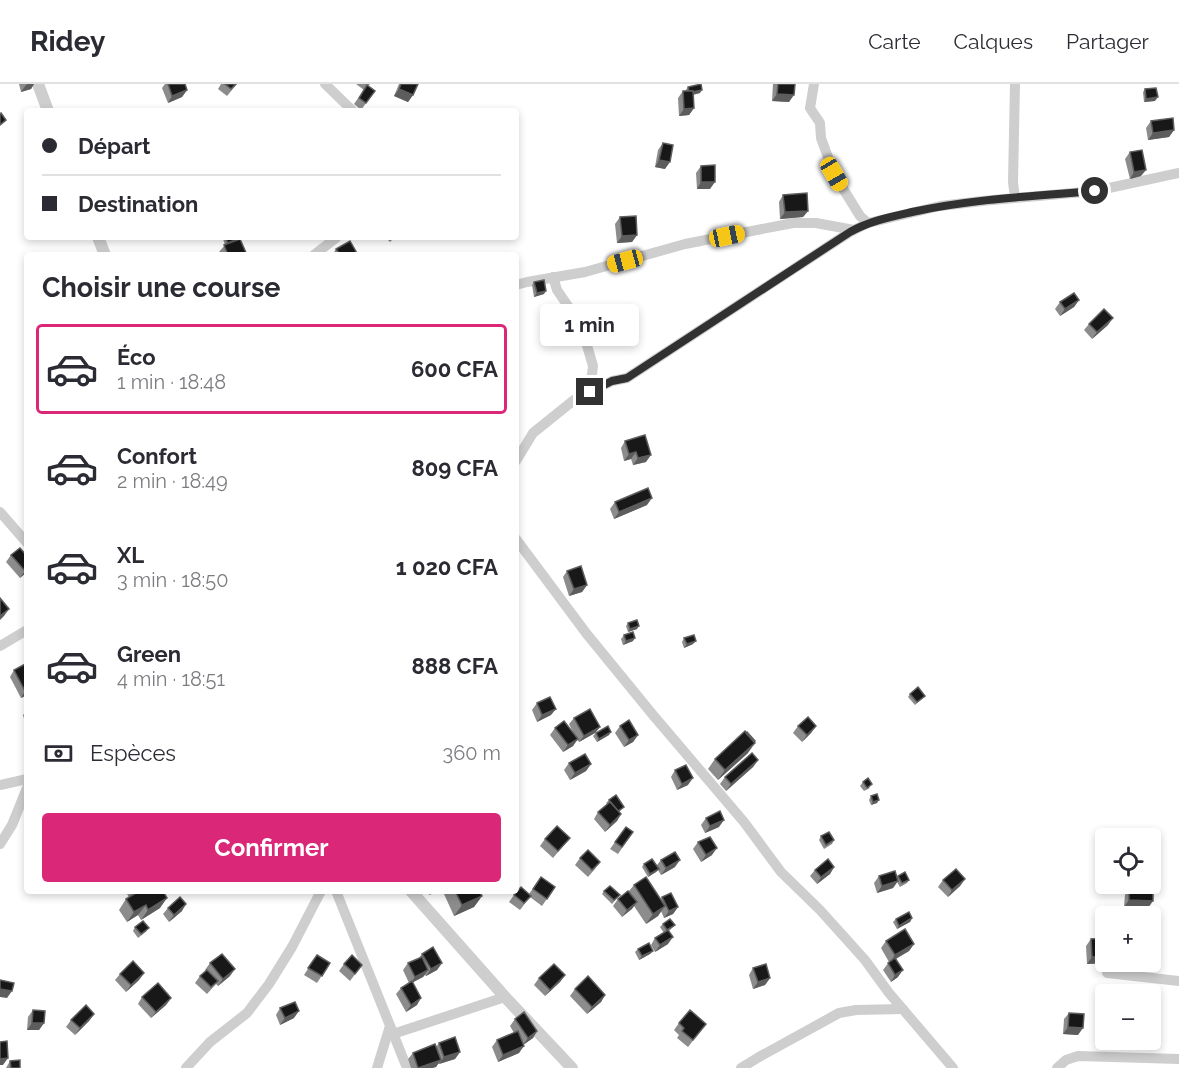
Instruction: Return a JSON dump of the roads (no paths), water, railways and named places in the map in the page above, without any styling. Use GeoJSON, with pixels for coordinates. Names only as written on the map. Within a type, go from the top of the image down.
{"type":"FeatureCollection","features":[{"type":"Feature","properties":{"kind":"street"},"geometry":{"type":"LineString","coordinates":[[38,84],[47,108]]}},
{"type":"Feature","properties":{"kind":"street"},"geometry":{"type":"LineString","coordinates":[[325,84],[350,108]]}},
{"type":"Feature","properties":{"kind":"street"},"geometry":{"type":"LineString","coordinates":[[814,84],[810,108],[820,123],[827,157],[844,192],[860,216],[868,223]]}},
{"type":"Feature","properties":{"kind":"street"},"geometry":{"type":"LineString","coordinates":[[1015,84],[1013,182],[1015,198]]}},
{"type":"Feature","properties":{"kind":"street"},"geometry":{"type":"LineString","coordinates":[[519,456],[533,433],[574,400],[612,381],[627,378],[868,223],[940,206],[1095,191],[1179,172]]}},
{"type":"Feature","properties":{"kind":"street"},"geometry":{"type":"LineString","coordinates":[[519,284],[585,272],[685,244],[781,225],[816,223],[854,230]]}},
{"type":"Feature","properties":{"kind":"street"},"geometry":{"type":"LineString","coordinates":[[318,252],[333,240]]}},
{"type":"Feature","properties":{"kind":"street"},"geometry":{"type":"LineString","coordinates":[[553,277],[557,290],[581,325],[593,366],[590,392]]}},
{"type":"Feature","properties":{"kind":"street"},"geometry":{"type":"LineString","coordinates":[[0,512],[24,540]]}},
{"type":"Feature","properties":{"kind":"street"},"geometry":{"type":"LineString","coordinates":[[519,543],[586,633],[744,822],[781,872],[865,960],[953,1068]]}},
{"type":"Feature","properties":{"kind":"street"},"geometry":{"type":"LineString","coordinates":[[0,646],[24,632]]}},
{"type":"Feature","properties":{"kind":"street"},"geometry":{"type":"LineString","coordinates":[[0,785],[24,779]]}},
{"type":"Feature","properties":{"kind":"street"},"geometry":{"type":"LineString","coordinates":[[0,844],[12,825],[24,795]]}},
{"type":"Feature","properties":{"kind":"street"},"geometry":{"type":"LineString","coordinates":[[186,1068],[210,1042],[247,1013],[258,999],[292,947],[319,894]]}},
{"type":"Feature","properties":{"kind":"street"},"geometry":{"type":"LineString","coordinates":[[337,894],[407,1068]]}},
{"type":"Feature","properties":{"kind":"street"},"geometry":{"type":"LineString","coordinates":[[414,894],[572,1068]]}},
{"type":"Feature","properties":{"kind":"street"},"geometry":{"type":"LineString","coordinates":[[1107,973],[1179,981]]}},
{"type":"Feature","properties":{"kind":"street"},"geometry":{"type":"LineString","coordinates":[[392,1030],[505,997]]}},
{"type":"Feature","properties":{"kind":"street"},"geometry":{"type":"LineString","coordinates":[[741,1068],[839,1013],[856,1010],[903,1009]]}},
{"type":"Feature","properties":{"kind":"street"},"geometry":{"type":"LineString","coordinates":[[377,1068],[392,1030]]}},
{"type":"Feature","properties":{"kind":"street"},"geometry":{"type":"LineString","coordinates":[[1057,1068],[1066,1060],[1078,1056],[1179,1059]]}}]}
